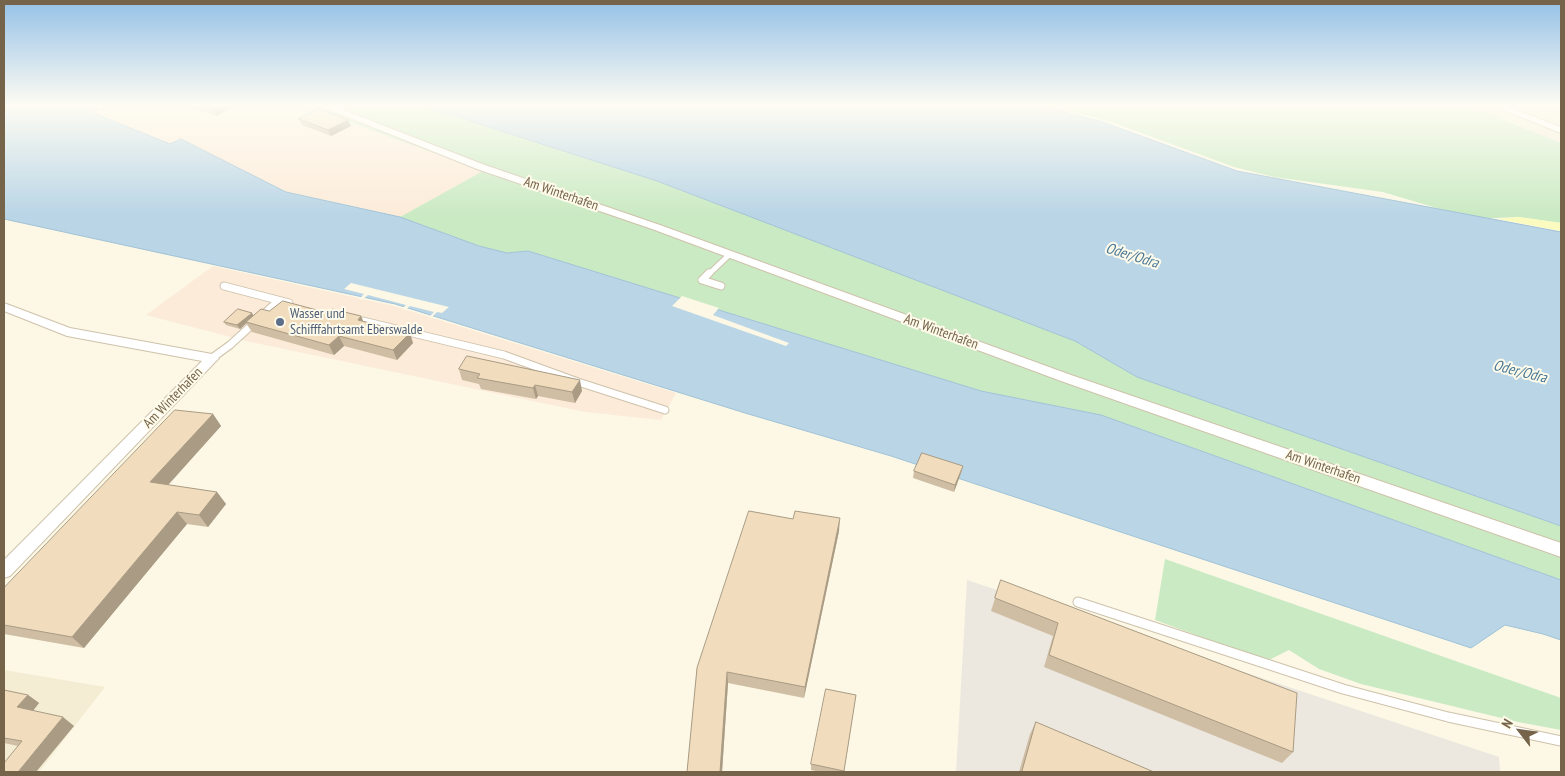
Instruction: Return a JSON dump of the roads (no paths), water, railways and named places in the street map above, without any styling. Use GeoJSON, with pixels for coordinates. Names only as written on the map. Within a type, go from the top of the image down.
{"type":"FeatureCollection","features":[{"type":"Feature","properties":{"kind":"street","name":"Am Winterhafen"},"geometry":{"type":"LineString","coordinates":[[417,142],[481,167],[730,254],[1066,378],[1561,550]]}},
{"type":"Feature","properties":{"kind":"street","name":"Am Winterhafen"},"geometry":{"type":"LineString","coordinates":[[4,306],[67,332],[212,358]]}},
{"type":"Feature","properties":{"kind":"street","name":"Am Winterhafen"},"geometry":{"type":"LineString","coordinates":[[4,571],[212,358]]}},
{"type":"Feature","properties":{"kind":"lane"},"geometry":{"type":"LineString","coordinates":[[720,286],[702,280],[730,254]]}},
{"type":"Feature","properties":{"kind":"lane"},"geometry":{"type":"LineString","coordinates":[[224,286],[297,305]]}},
{"type":"Feature","properties":{"kind":"lane"},"geometry":{"type":"LineString","coordinates":[[212,358],[230,345],[278,301]]}},
{"type":"Feature","properties":{"kind":"lane"},"geometry":{"type":"LineString","coordinates":[[354,319],[504,355],[664,410]]}},
{"type":"Feature","properties":{"kind":"lane"},"geometry":{"type":"LineString","coordinates":[[1078,602],[1294,674],[1368,696],[1432,713],[1561,741]]}},
{"type":"Feature","properties":{"kind":"water"},"geometry":{"type":"Polygon","coordinates":[[[4,142],[166,142],[170,144],[187,142],[286,192],[400,217],[479,246],[507,253],[528,251],[981,391],[1101,415],[1561,580],[1561,640],[1505,625],[1471,648],[891,456],[745,413],[395,304],[4,219],[4,142]]]}},
{"type":"Feature","properties":{"kind":"water","name":"Oder/Odra"},"geometry":{"type":"Polygon","coordinates":[[[537,142],[1158,142],[1237,171],[1561,232],[1561,526],[1137,377],[1075,341],[657,181],[537,142]]]}},
{"type":"Feature","properties":{"kind":"place","name":"Wasser und Schifffahrtsamt Eberswalde"},"geometry":{"type":"Point","coordinates":[280,322]}}]}
